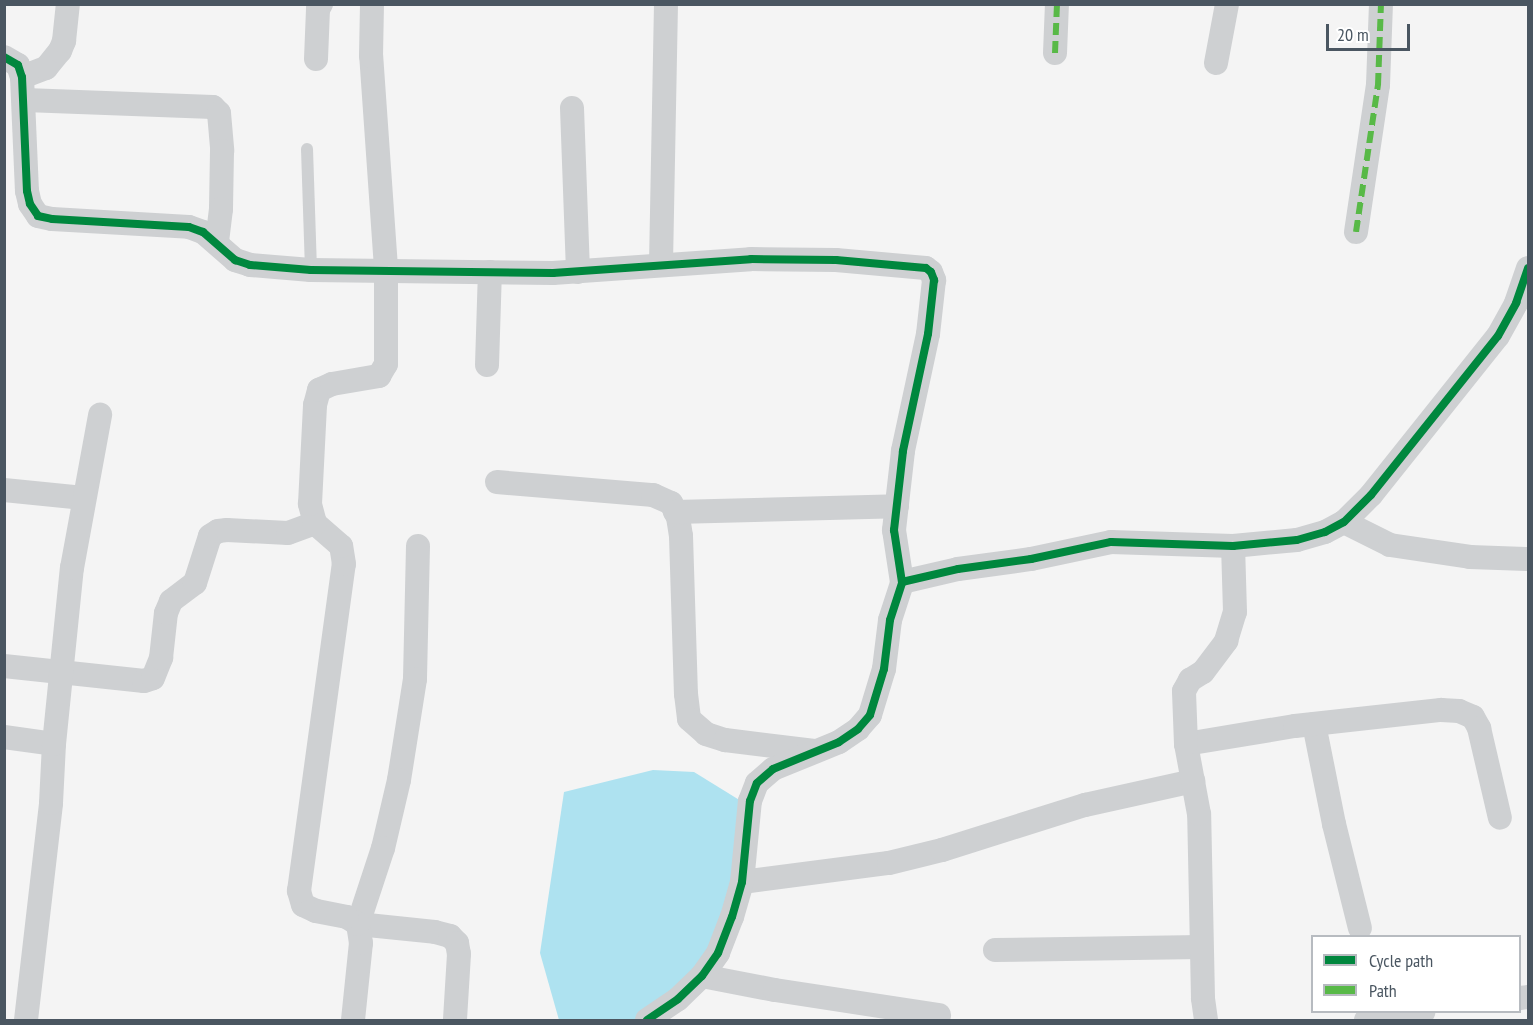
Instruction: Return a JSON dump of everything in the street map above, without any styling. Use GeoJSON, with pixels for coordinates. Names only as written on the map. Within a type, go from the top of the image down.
{"type":"FeatureCollection","features":[{"type":"Feature","properties":{"kind":"street"},"geometry":{"type":"LineString","coordinates":[[24,88],[46,68],[60,51],[64,41],[68,4]]}},
{"type":"Feature","properties":{"kind":"street"},"geometry":{"type":"LineString","coordinates":[[316,59],[318,9],[321,4]]}},
{"type":"Feature","properties":{"kind":"street"},"geometry":{"type":"LineString","coordinates":[[372,4],[371,56],[386,268],[386,364],[379,376],[332,384],[319,390],[310,480],[310,504],[315,523],[341,546],[344,564],[299,891],[303,905],[316,911],[347,917],[358,924],[435,932],[450,936],[457,943],[459,954],[454,1020]]}},
{"type":"Feature","properties":{"kind":"street"},"geometry":{"type":"LineString","coordinates":[[662,264],[666,4]]}},
{"type":"Feature","properties":{"kind":"street"},"geometry":{"type":"LineString","coordinates":[[1055,53],[1057,4]]}},
{"type":"Feature","properties":{"kind":"street"},"geometry":{"type":"LineString","coordinates":[[1216,63],[1227,4]]}},
{"type":"Feature","properties":{"kind":"street"},"geometry":{"type":"LineString","coordinates":[[1356,232],[1378,85],[1381,4]]}},
{"type":"Feature","properties":{"kind":"street"},"geometry":{"type":"LineString","coordinates":[[4,57],[18,65],[24,88],[27,191],[30,204],[38,216],[52,219],[189,227],[203,232],[218,242],[235,260],[250,265],[311,270],[386,268],[490,272],[578,272],[751,259],[836,260],[913,265],[931,272],[934,280],[928,334],[903,451],[894,530],[902,582],[891,620],[884,669],[870,715],[858,729],[839,742],[773,769],[757,783],[750,801],[742,882],[718,953],[702,976],[678,999],[647,1020]]}},
{"type":"Feature","properties":{"kind":"street"},"geometry":{"type":"LineString","coordinates":[[24,88],[213,107],[219,113],[222,152],[218,242]]}},
{"type":"Feature","properties":{"kind":"street"},"geometry":{"type":"LineString","coordinates":[[573,108],[578,272]]}},
{"type":"Feature","properties":{"kind":"street"},"geometry":{"type":"LineString","coordinates":[[902,582],[958,569],[1031,560],[1111,542],[1233,546],[1297,540],[1325,532],[1344,522],[1399,462],[1498,336],[1516,303],[1528,268]]}},
{"type":"Feature","properties":{"kind":"street"},"geometry":{"type":"LineString","coordinates":[[487,365],[490,272]]}},
{"type":"Feature","properties":{"kind":"street"},"geometry":{"type":"LineString","coordinates":[[26,1020],[51,803],[54,744],[72,568],[100,415]]}},
{"type":"Feature","properties":{"kind":"street"},"geometry":{"type":"LineString","coordinates":[[497,482],[653,495],[671,503],[681,536],[686,694],[689,719],[706,734],[725,740],[816,751]]}},
{"type":"Feature","properties":{"kind":"street"},"geometry":{"type":"LineString","coordinates":[[4,490],[84,498]]}},
{"type":"Feature","properties":{"kind":"street"},"geometry":{"type":"LineString","coordinates":[[675,512],[897,506]]}},
{"type":"Feature","properties":{"kind":"street"},"geometry":{"type":"LineString","coordinates":[[1344,522],[1390,545],[1470,557],[1528,559]]}},
{"type":"Feature","properties":{"kind":"street"},"geometry":{"type":"LineString","coordinates":[[4,666],[144,681],[153,678],[159,671],[166,613],[171,601],[195,583],[210,536],[218,531],[227,530],[267,534],[288,533],[315,523]]}},
{"type":"Feature","properties":{"kind":"street"},"geometry":{"type":"LineString","coordinates":[[353,1020],[361,943],[358,924],[383,848],[399,780],[415,679],[418,546]]}},
{"type":"Feature","properties":{"kind":"street"},"geometry":{"type":"LineString","coordinates":[[1206,1020],[1201,947],[1199,814],[1186,744],[1184,691],[1190,680],[1203,672],[1226,641],[1235,612],[1233,546]]}},
{"type":"Feature","properties":{"kind":"street"},"geometry":{"type":"LineString","coordinates":[[1186,744],[1314,724],[1441,710],[1459,711],[1473,717],[1479,728],[1500,818]]}},
{"type":"Feature","properties":{"kind":"street"},"geometry":{"type":"LineString","coordinates":[[1314,724],[1334,824],[1360,928]]}},
{"type":"Feature","properties":{"kind":"street"},"geometry":{"type":"LineString","coordinates":[[4,737],[54,744]]}},
{"type":"Feature","properties":{"kind":"street"},"geometry":{"type":"LineString","coordinates":[[742,882],[889,863],[942,850],[1085,805],[1193,781]]}},
{"type":"Feature","properties":{"kind":"street"},"geometry":{"type":"LineString","coordinates":[[995,950],[1201,947]]}},
{"type":"Feature","properties":{"kind":"street"},"geometry":{"type":"LineString","coordinates":[[702,976],[939,1015]]}},
{"type":"Feature","properties":{"kind":"street"},"geometry":{"type":"LineString","coordinates":[[1365,1020],[1410,1013]]}},
{"type":"Feature","properties":{"kind":"lane"},"geometry":{"type":"LineString","coordinates":[[307,149],[311,270]]}},
{"type":"Feature","properties":{"kind":"water"},"geometry":{"type":"Polygon","coordinates":[[[653,770],[694,772],[741,801],[726,947],[663,1020],[559,1020],[540,953],[564,792],[653,770]]]}},
{"type":"Feature","properties":{"kind":"marked path"},"geometry":{"type":"LineString","coordinates":[[1055,53],[1057,4]]}},
{"type":"Feature","properties":{"kind":"marked path"},"geometry":{"type":"LineString","coordinates":[[1356,232],[1378,85],[1381,4]]}},
{"type":"Feature","properties":{"kind":"cycle path"},"geometry":{"type":"LineString","coordinates":[[4,57],[18,65],[22,77],[27,191],[30,204],[38,216],[52,219],[189,227],[203,232],[235,260],[250,265],[311,270],[553,273],[751,259],[836,260],[926,268],[931,272],[934,280],[928,334],[903,451],[894,530],[902,582]]}},
{"type":"Feature","properties":{"kind":"cycle path"},"geometry":{"type":"LineString","coordinates":[[647,1020],[678,999],[702,976],[718,953],[742,882],[750,801],[757,783],[773,769],[839,742],[858,729],[870,715],[884,669],[890,620],[902,582],[958,569],[1031,559],[1111,542],[1233,546],[1297,540],[1325,532],[1344,522],[1371,495],[1498,336],[1516,303],[1528,268]]}}]}
